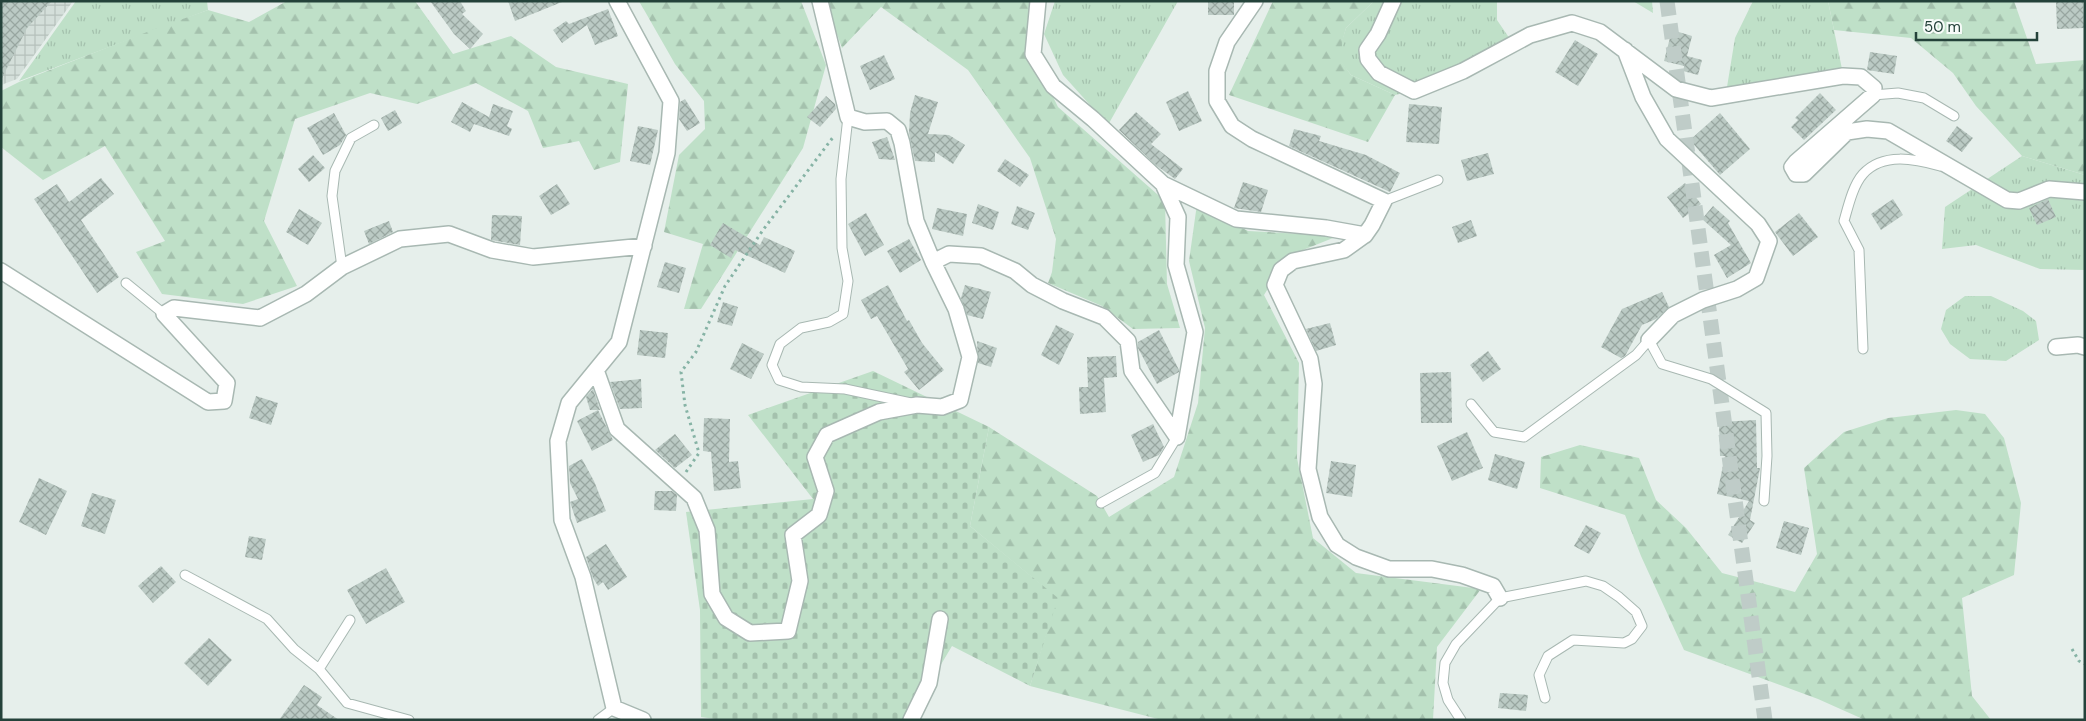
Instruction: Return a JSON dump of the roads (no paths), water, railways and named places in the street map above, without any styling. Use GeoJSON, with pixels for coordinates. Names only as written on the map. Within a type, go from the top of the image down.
{"type":"FeatureCollection","features":[{"type":"Feature","properties":{"kind":"street"},"geometry":{"type":"LineString","coordinates":[[617,1],[671,100],[667,153],[619,342],[569,403],[558,441],[562,520],[583,577],[614,708],[643,720]]}},
{"type":"Feature","properties":{"kind":"street"},"geometry":{"type":"LineString","coordinates":[[596,370],[617,429],[694,498],[707,530],[712,594],[726,618],[750,633],[788,631],[800,581],[794,535],[819,516],[826,491],[815,457],[827,435],[879,412],[917,405],[942,407],[960,400],[970,357],[956,309],[916,221],[898,130],[887,121],[865,122],[848,117],[820,1]]}},
{"type":"Feature","properties":{"kind":"street"},"geometry":{"type":"LineString","coordinates":[[1038,1],[1033,54],[1053,86],[1093,119],[1163,184],[1236,219],[1326,228],[1365,235]]}},
{"type":"Feature","properties":{"kind":"street"},"geometry":{"type":"LineString","coordinates":[[1255,1],[1227,42],[1218,71],[1217,101],[1232,126],[1252,139],[1384,200],[1365,235],[1344,250],[1293,261],[1281,270],[1276,285],[1310,359],[1314,384],[1308,469],[1320,517],[1337,545],[1356,558],[1389,569],[1432,569],[1462,575],[1493,586],[1500,598]]}},
{"type":"Feature","properties":{"kind":"street"},"geometry":{"type":"LineString","coordinates":[[1393,1],[1378,34],[1367,50],[1368,59],[1379,73],[1414,91],[1463,71],[1530,35],[1572,23],[1600,32],[1676,89],[1711,98],[1842,76],[1861,77],[1874,88],[1873,95],[1796,162],[1792,167],[1796,174],[1804,174],[1847,132],[1867,129],[1888,131],[2007,200],[2019,201],[2049,189],[2085,192]]}},
{"type":"Feature","properties":{"kind":"street"},"geometry":{"type":"LineString","coordinates":[[1625,50],[1643,97],[1667,139],[1758,224],[1769,240],[1756,278],[1737,289],[1703,300],[1673,315],[1649,340]]}},
{"type":"Feature","properties":{"kind":"street"},"geometry":{"type":"LineString","coordinates":[[1163,184],[1178,217],[1176,265],[1195,332],[1177,437]]}},
{"type":"Feature","properties":{"kind":"street"},"geometry":{"type":"LineString","coordinates":[[1,272],[208,402],[224,400],[228,383],[164,314],[174,308],[260,318],[306,294],[342,266],[400,239],[449,234],[492,250],[533,257],[644,246]]}},
{"type":"Feature","properties":{"kind":"street"},"geometry":{"type":"LineString","coordinates":[[933,262],[949,254],[981,256],[1015,271],[1032,285],[1063,301],[1104,317],[1128,341],[1132,371],[1177,437]]}},
{"type":"Feature","properties":{"kind":"street"},"geometry":{"type":"LineString","coordinates":[[2056,347],[2078,345],[2085,347]]}},
{"type":"Feature","properties":{"kind":"street"},"geometry":{"type":"LineString","coordinates":[[911,720],[929,683],[940,618]]}},
{"type":"Feature","properties":{"kind":"lane"},"geometry":{"type":"LineString","coordinates":[[1873,95],[1898,93],[1924,98],[1954,116]]}},
{"type":"Feature","properties":{"kind":"lane"},"geometry":{"type":"LineString","coordinates":[[848,117],[841,179],[842,248],[848,281],[843,314],[829,322],[801,328],[780,344],[772,365],[778,380],[801,387],[845,389],[917,405]]}},
{"type":"Feature","properties":{"kind":"lane"},"geometry":{"type":"LineString","coordinates":[[342,266],[332,196],[335,171],[351,138],[374,126]]}},
{"type":"Feature","properties":{"kind":"lane"},"geometry":{"type":"LineString","coordinates":[[1863,349],[1859,250],[1844,221],[1862,175],[1877,163],[1914,159],[1956,171]]}},
{"type":"Feature","properties":{"kind":"lane"},"geometry":{"type":"LineString","coordinates":[[1384,200],[1438,180]]}},
{"type":"Feature","properties":{"kind":"lane"},"geometry":{"type":"LineString","coordinates":[[126,282],[164,314]]}},
{"type":"Feature","properties":{"kind":"lane"},"geometry":{"type":"LineString","coordinates":[[1471,404],[1494,432],[1524,437],[1636,355],[1649,340],[1662,364],[1711,379],[1766,413],[1767,456],[1764,501]]}},
{"type":"Feature","properties":{"kind":"lane"},"geometry":{"type":"LineString","coordinates":[[1101,503],[1155,473],[1177,437]]}},
{"type":"Feature","properties":{"kind":"lane"},"geometry":{"type":"LineString","coordinates":[[185,575],[268,618],[294,649],[319,669],[347,702],[409,720]]}},
{"type":"Feature","properties":{"kind":"lane"},"geometry":{"type":"LineString","coordinates":[[1461,720],[1448,700],[1443,683],[1446,663],[1456,644],[1500,598],[1586,581],[1604,586],[1619,596],[1636,612],[1642,626],[1632,639],[1624,643],[1573,640],[1548,656],[1539,675],[1544,698]]}},
{"type":"Feature","properties":{"kind":"lane"},"geometry":{"type":"LineString","coordinates":[[319,669],[350,620]]}},
{"type":"Feature","properties":{"kind":"lane"},"geometry":{"type":"LineString","coordinates":[[598,720],[614,708]]}},
{"type":"Feature","properties":{"kind":"tunnel"},"geometry":{"type":"LineString","coordinates":[[1667,1],[1765,720]]}}]}
